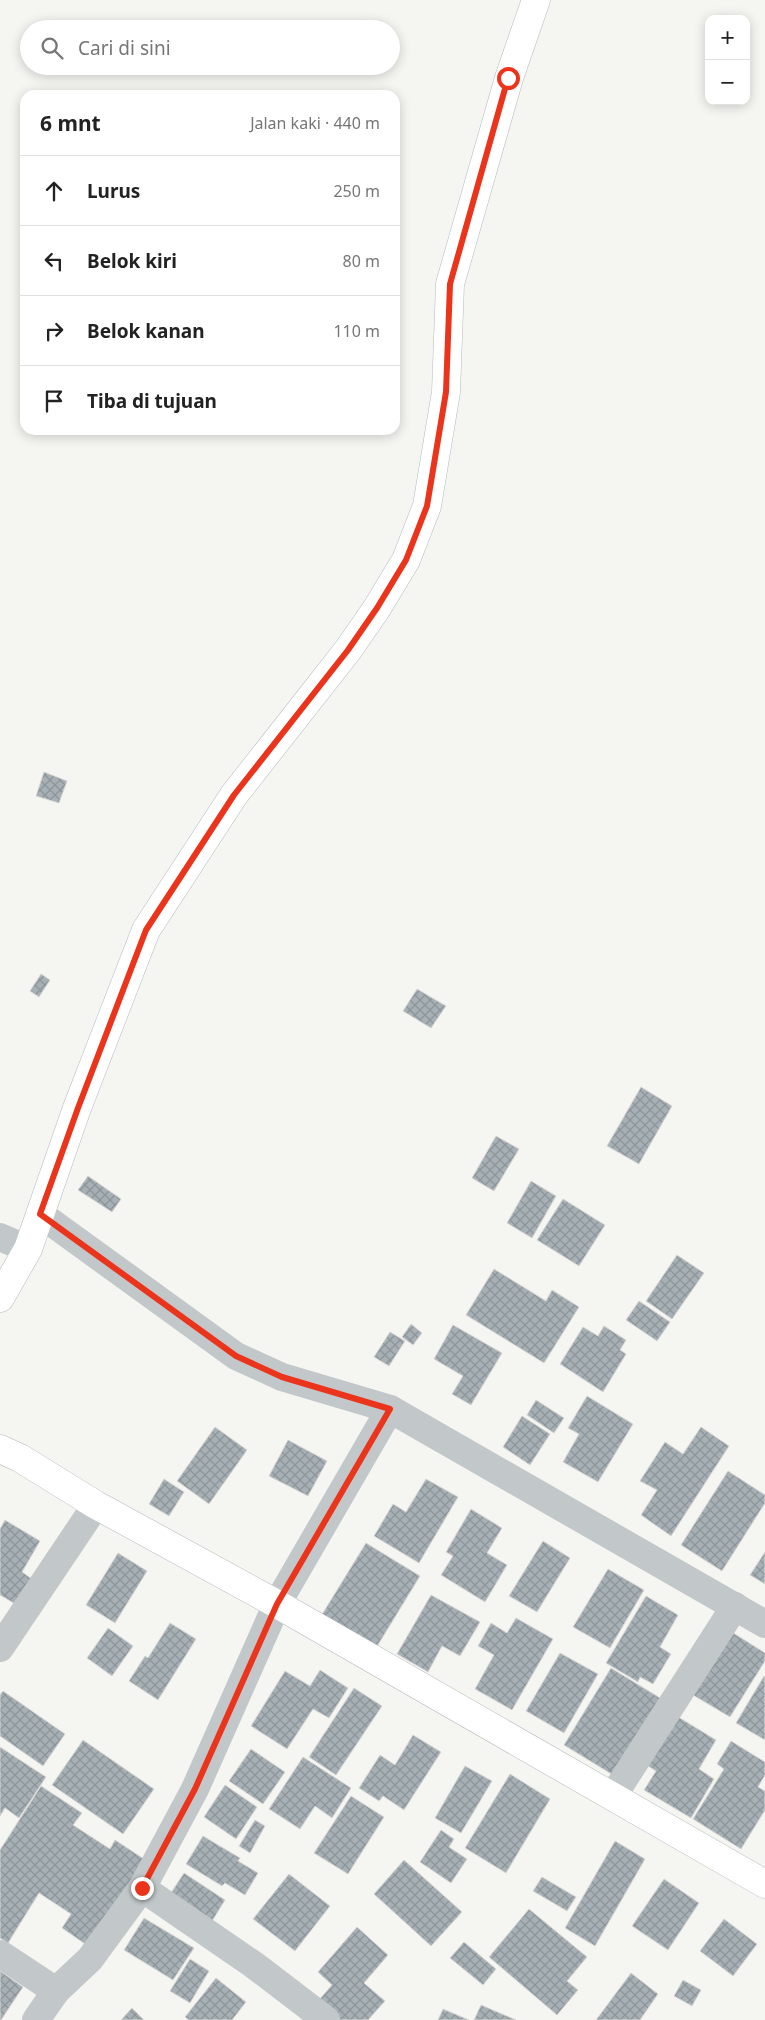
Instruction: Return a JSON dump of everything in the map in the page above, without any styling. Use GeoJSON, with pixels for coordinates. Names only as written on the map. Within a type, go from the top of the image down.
{"type":"FeatureCollection","features":[{"type":"Feature","properties":{"kind":"street"},"geometry":{"type":"LineString","coordinates":[[0,1298],[28,1249],[78,1108],[146,930],[234,795],[348,650],[377,608],[406,560],[427,506],[446,392],[450,284],[508,78],[536,0]]}},
{"type":"Feature","properties":{"kind":"street"},"geometry":{"type":"LineString","coordinates":[[40,1214],[236,1356],[282,1377],[390,1409],[765,1624]]}},
{"type":"Feature","properties":{"kind":"street"},"geometry":{"type":"LineString","coordinates":[[0,1237],[28,1249]]}},
{"type":"Feature","properties":{"kind":"street"},"geometry":{"type":"LineString","coordinates":[[36,2020],[56,1991],[90,1959],[142,1888],[195,1789],[277,1604],[390,1409]]}},
{"type":"Feature","properties":{"kind":"street"},"geometry":{"type":"LineString","coordinates":[[0,1448],[20,1458],[96,1505],[277,1604],[765,1884]]}},
{"type":"Feature","properties":{"kind":"street"},"geometry":{"type":"LineString","coordinates":[[0,1648],[96,1505]]}},
{"type":"Feature","properties":{"kind":"street"},"geometry":{"type":"LineString","coordinates":[[613,1796],[735,1606]]}},
{"type":"Feature","properties":{"kind":"street"},"geometry":{"type":"LineString","coordinates":[[142,1888],[254,1965],[326,2020]]}},
{"type":"Feature","properties":{"kind":"street"},"geometry":{"type":"LineString","coordinates":[[0,1954],[56,1991]]}},
{"type":"Feature","properties":{"kind":"building"},"geometry":{"type":"Polygon","coordinates":[[[44,772],[67,781],[59,803],[36,796],[44,772]]]}},
{"type":"Feature","properties":{"kind":"building"},"geometry":{"type":"Polygon","coordinates":[[[41,974],[50,980],[39,997],[30,991],[41,974]]]}},
{"type":"Feature","properties":{"kind":"building"},"geometry":{"type":"Polygon","coordinates":[[[417,989],[446,1006],[431,1028],[403,1011],[417,989]]]}},
{"type":"Feature","properties":{"kind":"building"},"geometry":{"type":"Polygon","coordinates":[[[641,1087],[672,1106],[639,1164],[607,1146],[641,1087]]]}},
{"type":"Feature","properties":{"kind":"building"},"geometry":{"type":"Polygon","coordinates":[[[496,1136],[519,1149],[494,1191],[472,1178],[496,1136]]]}},
{"type":"Feature","properties":{"kind":"building"},"geometry":{"type":"Polygon","coordinates":[[[88,1176],[121,1199],[112,1212],[78,1190],[88,1176]]]}},
{"type":"Feature","properties":{"kind":"building"},"geometry":{"type":"Polygon","coordinates":[[[531,1181],[556,1196],[532,1238],[507,1223],[531,1181]]]}},
{"type":"Feature","properties":{"kind":"building"},"geometry":{"type":"Polygon","coordinates":[[[563,1199],[605,1225],[579,1266],[537,1240],[563,1199]]]}},
{"type":"Feature","properties":{"kind":"building"},"geometry":{"type":"Polygon","coordinates":[[[677,1255],[704,1273],[672,1319],[646,1301],[677,1255]]]}},
{"type":"Feature","properties":{"kind":"building"},"geometry":{"type":"Polygon","coordinates":[[[494,1269],[546,1301],[552,1290],[579,1307],[544,1363],[466,1315],[494,1269]]]}},
{"type":"Feature","properties":{"kind":"building"},"geometry":{"type":"Polygon","coordinates":[[[639,1301],[670,1322],[657,1341],[626,1320],[639,1301]]]}},
{"type":"Feature","properties":{"kind":"building"},"geometry":{"type":"Polygon","coordinates":[[[411,1324],[422,1333],[413,1345],[402,1337],[411,1324]]]}},
{"type":"Feature","properties":{"kind":"building"},"geometry":{"type":"Polygon","coordinates":[[[453,1325],[502,1353],[471,1405],[452,1394],[463,1376],[434,1359],[453,1325]]]}},
{"type":"Feature","properties":{"kind":"building"},"geometry":{"type":"Polygon","coordinates":[[[604,1326],[626,1340],[620,1350],[626,1354],[603,1392],[560,1364],[583,1327],[598,1336],[604,1326]]]}},
{"type":"Feature","properties":{"kind":"building"},"geometry":{"type":"Polygon","coordinates":[[[390,1332],[405,1341],[389,1366],[374,1357],[390,1332]]]}},
{"type":"Feature","properties":{"kind":"building"},"geometry":{"type":"Polygon","coordinates":[[[587,1396],[633,1424],[598,1482],[563,1462],[579,1434],[568,1428],[587,1396]]]}},
{"type":"Feature","properties":{"kind":"building"},"geometry":{"type":"Polygon","coordinates":[[[536,1400],[564,1418],[554,1433],[527,1415],[536,1400]]]}},
{"type":"Feature","properties":{"kind":"building"},"geometry":{"type":"Polygon","coordinates":[[[522,1416],[550,1434],[530,1465],[503,1447],[522,1416]]]}},
{"type":"Feature","properties":{"kind":"building"},"geometry":{"type":"Polygon","coordinates":[[[215,1427],[247,1450],[209,1504],[177,1481],[215,1427]]]}},
{"type":"Feature","properties":{"kind":"building"},"geometry":{"type":"Polygon","coordinates":[[[701,1427],[729,1446],[671,1536],[641,1515],[657,1490],[640,1481],[665,1442],[683,1454],[701,1427]]]}},
{"type":"Feature","properties":{"kind":"building"},"geometry":{"type":"Polygon","coordinates":[[[288,1440],[327,1461],[308,1496],[269,1476],[288,1440]]]}},
{"type":"Feature","properties":{"kind":"building"},"geometry":{"type":"Polygon","coordinates":[[[728,1471],[765,1495],[765,1503],[722,1571],[681,1545],[728,1471]]]}},
{"type":"Feature","properties":{"kind":"building"},"geometry":{"type":"Polygon","coordinates":[[[164,1479],[184,1492],[169,1516],[149,1504],[164,1479]]]}},
{"type":"Feature","properties":{"kind":"building"},"geometry":{"type":"Polygon","coordinates":[[[426,1479],[458,1497],[419,1563],[374,1536],[393,1504],[406,1512],[426,1479]]]}},
{"type":"Feature","properties":{"kind":"building"},"geometry":{"type":"Polygon","coordinates":[[[471,1509],[502,1528],[487,1553],[507,1565],[485,1602],[441,1575],[453,1556],[446,1552],[471,1509]]]}},
{"type":"Feature","properties":{"kind":"building"},"geometry":{"type":"Polygon","coordinates":[[[5,1520],[40,1541],[22,1572],[32,1579],[17,1605],[0,1595],[0,1529],[5,1520]]]}},
{"type":"Feature","properties":{"kind":"building"},"geometry":{"type":"Polygon","coordinates":[[[543,1541],[570,1558],[537,1612],[509,1596],[543,1541]]]}},
{"type":"Feature","properties":{"kind":"building"},"geometry":{"type":"Polygon","coordinates":[[[366,1543],[420,1576],[373,1653],[318,1621],[366,1543]]]}},
{"type":"Feature","properties":{"kind":"building"},"geometry":{"type":"Polygon","coordinates":[[[765,1552],[765,1584],[750,1575],[765,1552]]]}},
{"type":"Feature","properties":{"kind":"building"},"geometry":{"type":"Polygon","coordinates":[[[118,1553],[147,1571],[115,1623],[86,1605],[118,1553]]]}},
{"type":"Feature","properties":{"kind":"building"},"geometry":{"type":"Polygon","coordinates":[[[608,1569],[644,1590],[610,1648],[573,1627],[608,1569]]]}},
{"type":"Feature","properties":{"kind":"building"},"geometry":{"type":"Polygon","coordinates":[[[431,1595],[480,1622],[460,1656],[442,1646],[428,1672],[397,1654],[431,1595]]]}},
{"type":"Feature","properties":{"kind":"building"},"geometry":{"type":"Polygon","coordinates":[[[646,1596],[678,1615],[660,1647],[671,1654],[653,1684],[640,1677],[638,1682],[606,1663],[646,1596]]]}},
{"type":"Feature","properties":{"kind":"building"},"geometry":{"type":"Polygon","coordinates":[[[516,1618],[553,1639],[512,1710],[475,1689],[494,1655],[478,1646],[491,1623],[507,1633],[516,1618]]]}},
{"type":"Feature","properties":{"kind":"building"},"geometry":{"type":"Polygon","coordinates":[[[170,1623],[196,1639],[158,1700],[129,1681],[145,1656],[148,1658],[170,1623]]]}},
{"type":"Feature","properties":{"kind":"building"},"geometry":{"type":"Polygon","coordinates":[[[108,1628],[133,1646],[112,1676],[87,1658],[108,1628]]]}},
{"type":"Feature","properties":{"kind":"building"},"geometry":{"type":"Polygon","coordinates":[[[727,1629],[765,1653],[765,1661],[730,1717],[688,1692],[727,1629]]]}},
{"type":"Feature","properties":{"kind":"building"},"geometry":{"type":"Polygon","coordinates":[[[560,1653],[598,1674],[564,1733],[526,1711],[560,1653]]]}},
{"type":"Feature","properties":{"kind":"building"},"geometry":{"type":"Polygon","coordinates":[[[611,1668],[665,1701],[618,1778],[564,1745],[611,1668]]]}},
{"type":"Feature","properties":{"kind":"building"},"geometry":{"type":"Polygon","coordinates":[[[320,1670],[348,1688],[329,1718],[313,1709],[287,1749],[251,1726],[285,1671],[310,1686],[320,1670]]]}},
{"type":"Feature","properties":{"kind":"building"},"geometry":{"type":"Polygon","coordinates":[[[765,1677],[765,1740],[736,1723],[765,1677]]]}},
{"type":"Feature","properties":{"kind":"building"},"geometry":{"type":"Polygon","coordinates":[[[354,1688],[382,1706],[336,1775],[309,1757],[354,1688]]]}},
{"type":"Feature","properties":{"kind":"building"},"geometry":{"type":"Polygon","coordinates":[[[3,1691],[65,1734],[43,1766],[0,1736],[0,1695],[3,1691]]]}},
{"type":"Feature","properties":{"kind":"building"},"geometry":{"type":"Polygon","coordinates":[[[675,1715],[716,1740],[699,1769],[714,1779],[691,1818],[644,1790],[656,1771],[645,1764],[675,1715]]]}},
{"type":"Feature","properties":{"kind":"building"},"geometry":{"type":"Polygon","coordinates":[[[413,1735],[441,1752],[404,1810],[383,1796],[379,1801],[359,1788],[380,1755],[395,1765],[413,1735]]]}},
{"type":"Feature","properties":{"kind":"building"},"geometry":{"type":"Polygon","coordinates":[[[83,1740],[154,1789],[123,1834],[52,1785],[83,1740]]]}},
{"type":"Feature","properties":{"kind":"building"},"geometry":{"type":"Polygon","coordinates":[[[731,1741],[765,1762],[765,1775],[758,1787],[765,1791],[765,1810],[741,1849],[693,1819],[724,1769],[717,1764],[731,1741]]]}},
{"type":"Feature","properties":{"kind":"building"},"geometry":{"type":"Polygon","coordinates":[[[0,1747],[46,1777],[19,1818],[5,1808],[0,1816],[0,1747]]]}},
{"type":"Feature","properties":{"kind":"building"},"geometry":{"type":"Polygon","coordinates":[[[251,1749],[285,1772],[263,1804],[229,1781],[251,1749]]]}},
{"type":"Feature","properties":{"kind":"building"},"geometry":{"type":"Polygon","coordinates":[[[303,1757],[351,1788],[332,1818],[315,1806],[300,1829],[269,1809],[303,1757]]]}},
{"type":"Feature","properties":{"kind":"building"},"geometry":{"type":"Polygon","coordinates":[[[465,1766],[492,1781],[461,1833],[435,1818],[465,1766]]]}},
{"type":"Feature","properties":{"kind":"building"},"geometry":{"type":"Polygon","coordinates":[[[510,1774],[550,1799],[506,1873],[465,1848],[510,1774]]]}},
{"type":"Feature","properties":{"kind":"building"},"geometry":{"type":"Polygon","coordinates":[[[225,1785],[257,1807],[236,1839],[204,1817],[225,1785]]]}},
{"type":"Feature","properties":{"kind":"building"},"geometry":{"type":"Polygon","coordinates":[[[41,1786],[82,1813],[73,1825],[110,1849],[115,1840],[147,1861],[91,1948],[62,1928],[71,1914],[39,1893],[8,1943],[0,1938],[0,1850],[41,1786]]]}},
{"type":"Feature","properties":{"kind":"building"},"geometry":{"type":"Polygon","coordinates":[[[351,1796],[384,1817],[348,1874],[314,1853],[351,1796]]]}},
{"type":"Feature","properties":{"kind":"building"},"geometry":{"type":"Polygon","coordinates":[[[255,1820],[265,1826],[250,1853],[239,1846],[255,1820]]]}},
{"type":"Feature","properties":{"kind":"building"},"geometry":{"type":"Polygon","coordinates":[[[441,1830],[454,1839],[449,1847],[467,1859],[451,1883],[420,1862],[441,1830]]]}},
{"type":"Feature","properties":{"kind":"building"},"geometry":{"type":"Polygon","coordinates":[[[203,1836],[240,1858],[238,1861],[258,1873],[245,1895],[225,1883],[222,1886],[186,1864],[203,1836]]]}},
{"type":"Feature","properties":{"kind":"building"},"geometry":{"type":"Polygon","coordinates":[[[615,1841],[645,1859],[595,1946],[565,1928],[615,1841]]]}},
{"type":"Feature","properties":{"kind":"building"},"geometry":{"type":"Polygon","coordinates":[[[404,1860],[462,1912],[431,1946],[374,1894],[404,1860]]]}},
{"type":"Feature","properties":{"kind":"building"},"geometry":{"type":"Polygon","coordinates":[[[184,1873],[225,1900],[209,1926],[167,1899],[184,1873]]]}},
{"type":"Feature","properties":{"kind":"building"},"geometry":{"type":"Polygon","coordinates":[[[289,1874],[330,1906],[295,1951],[253,1919],[289,1874]]]}},
{"type":"Feature","properties":{"kind":"building"},"geometry":{"type":"Polygon","coordinates":[[[542,1877],[576,1897],[567,1911],[533,1891],[542,1877]]]}},
{"type":"Feature","properties":{"kind":"building"},"geometry":{"type":"Polygon","coordinates":[[[664,1879],[699,1903],[668,1950],[632,1926],[664,1879]]]}},
{"type":"Feature","properties":{"kind":"building"},"geometry":{"type":"Polygon","coordinates":[[[529,1909],[587,1957],[567,1981],[578,1990],[557,2015],[489,1957],[529,1909]]]}},
{"type":"Feature","properties":{"kind":"building"},"geometry":{"type":"Polygon","coordinates":[[[144,1918],[194,1948],[173,1980],[124,1950],[144,1918]]]}},
{"type":"Feature","properties":{"kind":"building"},"geometry":{"type":"Polygon","coordinates":[[[724,1919],[757,1944],[733,1976],[700,1951],[724,1919]]]}},
{"type":"Feature","properties":{"kind":"building"},"geometry":{"type":"Polygon","coordinates":[[[357,1927],[388,1955],[364,1983],[385,2001],[368,2020],[340,2020],[318,2001],[332,1985],[318,1972],[357,1927]]]}},
{"type":"Feature","properties":{"kind":"building"},"geometry":{"type":"Polygon","coordinates":[[[464,1942],[496,1969],[483,1985],[450,1958],[464,1942]]]}},
{"type":"Feature","properties":{"kind":"building"},"geometry":{"type":"Polygon","coordinates":[[[190,1959],[209,1971],[190,2003],[170,1991],[190,1959]]]}},
{"type":"Feature","properties":{"kind":"building"},"geometry":{"type":"Polygon","coordinates":[[[0,1971],[23,1987],[1,2020],[0,2020],[0,1971]]]}},
{"type":"Feature","properties":{"kind":"building"},"geometry":{"type":"Polygon","coordinates":[[[631,1973],[658,1994],[640,2020],[596,2020],[631,1973]]]}},
{"type":"Feature","properties":{"kind":"building"},"geometry":{"type":"Polygon","coordinates":[[[216,1978],[246,2002],[232,2020],[189,2020],[185,2017],[216,1978]]]}},
{"type":"Feature","properties":{"kind":"building"},"geometry":{"type":"Polygon","coordinates":[[[683,1980],[701,1990],[692,2006],[674,1996],[683,1980]]]}},
{"type":"Feature","properties":{"kind":"building"},"geometry":{"type":"Polygon","coordinates":[[[481,2005],[516,2020],[474,2020],[481,2005]]]}},
{"type":"Feature","properties":{"kind":"building"},"geometry":{"type":"Polygon","coordinates":[[[132,2008],[144,2020],[121,2020],[132,2008]]]}},
{"type":"Feature","properties":{"kind":"building"},"geometry":{"type":"Polygon","coordinates":[[[443,2009],[469,2020],[438,2020],[443,2009]]]}},
{"type":"Feature","properties":{"kind":"route"},"geometry":{"type":"LineString","coordinates":[[142,1888],[175,1830],[195,1789],[277,1604],[390,1409],[282,1377],[236,1356],[40,1214],[146,930],[234,795],[348,650],[377,608],[406,560],[427,506],[446,392],[450,284],[508,78]]}}]}
